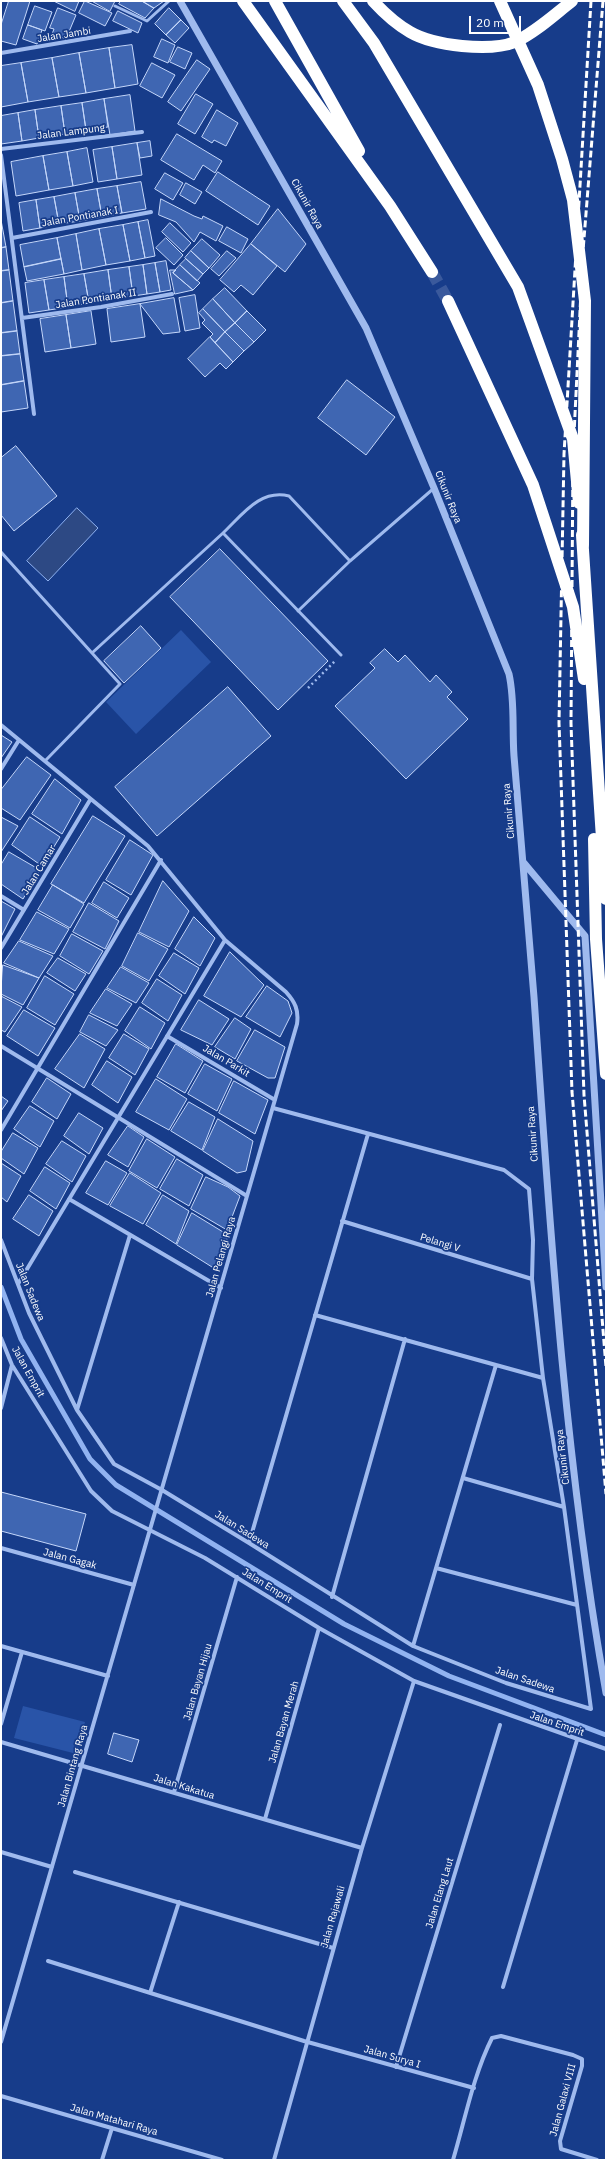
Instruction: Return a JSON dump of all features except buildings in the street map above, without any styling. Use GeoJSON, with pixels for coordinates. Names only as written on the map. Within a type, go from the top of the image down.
{"type":"FeatureCollection","features":[{"type":"Feature","properties":{"kind":"highway"},"geometry":{"type":"LineString","coordinates":[[244,1],[390,206],[432,272]]}},
{"type":"Feature","properties":{"kind":"highway"},"geometry":{"type":"LineString","coordinates":[[275,1],[390,206]]}},
{"type":"Feature","properties":{"kind":"highway"},"geometry":{"type":"LineString","coordinates":[[343,1],[374,43],[518,287],[573,439],[583,545],[606,899]]}},
{"type":"Feature","properties":{"kind":"highway"},"geometry":{"type":"LineString","coordinates":[[373,1],[385,14],[412,33],[448,44],[489,48],[514,42],[537,29],[572,1]]}},
{"type":"Feature","properties":{"kind":"highway"},"geometry":{"type":"LineString","coordinates":[[500,1],[538,85],[562,159],[573,200],[585,301],[583,545]]}},
{"type":"Feature","properties":{"kind":"highway"},"geometry":{"type":"LineString","coordinates":[[448,302],[533,485],[573,607],[586,691],[594,826],[596,939],[606,1074]]}},
{"type":"Feature","properties":{"kind":"street","name":"Cikunir Raya"},"geometry":{"type":"LineString","coordinates":[[180,1],[366,328],[434,488],[509,674],[514,694],[514,753],[524,863],[544,1141],[569,1422],[590,1603],[606,1693]]}},
{"type":"Feature","properties":{"kind":"street","name":"Jalan Jambi"},"geometry":{"type":"LineString","coordinates":[[1,53],[130,31]]}},
{"type":"Feature","properties":{"kind":"street","name":"Jalan Lampung"},"geometry":{"type":"LineString","coordinates":[[1,149],[142,132]]}},
{"type":"Feature","properties":{"kind":"street"},"geometry":{"type":"LineString","coordinates":[[1,155],[34,414]]}},
{"type":"Feature","properties":{"kind":"street","name":"Jalan Pontianak I"},"geometry":{"type":"LineString","coordinates":[[12,238],[152,212]]}},
{"type":"Feature","properties":{"kind":"street","name":"Jalan Pontianak II"},"geometry":{"type":"LineString","coordinates":[[22,318],[101,307],[172,294]]}},
{"type":"Feature","properties":{"kind":"street"},"geometry":{"type":"LineString","coordinates":[[1,725],[90,800],[148,846],[225,940],[18,1284]]}},
{"type":"Feature","properties":{"kind":"street"},"geometry":{"type":"LineString","coordinates":[[1,769],[19,740]]}},
{"type":"Feature","properties":{"kind":"street","name":"Jalan Camar"},"geometry":{"type":"LineString","coordinates":[[1,948],[90,800]]}},
{"type":"Feature","properties":{"kind":"street"},"geometry":{"type":"LineString","coordinates":[[1,1130],[161,860]]}},
{"type":"Feature","properties":{"kind":"street"},"geometry":{"type":"LineString","coordinates":[[524,863],[585,936],[606,1287]]}},
{"type":"Feature","properties":{"kind":"street"},"geometry":{"type":"LineString","coordinates":[[1,896],[24,910]]}},
{"type":"Feature","properties":{"kind":"street","name":"Jalan Pelangi Raya"},"geometry":{"type":"LineString","coordinates":[[161,1492],[299,1014],[294,1002],[225,940]]}},
{"type":"Feature","properties":{"kind":"street","name":"Jalan Parkit"},"geometry":{"type":"LineString","coordinates":[[168,1036],[275,1100]]}},
{"type":"Feature","properties":{"kind":"street"},"geometry":{"type":"LineString","coordinates":[[1,1046],[247,1196]]}},
{"type":"Feature","properties":{"kind":"street"},"geometry":{"type":"LineString","coordinates":[[273,1108],[504,1170],[529,1188],[533,1240],[532,1280],[543,1378],[564,1507],[577,1605],[436,1568]]}},
{"type":"Feature","properties":{"kind":"street"},"geometry":{"type":"LineString","coordinates":[[249,1543],[368,1134]]}},
{"type":"Feature","properties":{"kind":"street"},"geometry":{"type":"LineString","coordinates":[[69,1199],[221,1288]]}},
{"type":"Feature","properties":{"kind":"street","name":"Pelangi V"},"geometry":{"type":"LineString","coordinates":[[342,1221],[532,1280]]}},
{"type":"Feature","properties":{"kind":"street"},"geometry":{"type":"LineString","coordinates":[[77,1410],[130,1235]]}},
{"type":"Feature","properties":{"kind":"street","name":"Jalan Sadewa"},"geometry":{"type":"LineString","coordinates":[[1,1240],[29,1313],[77,1410],[114,1464],[249,1543],[332,1597],[413,1646],[506,1683],[591,1709],[577,1605]]}},
{"type":"Feature","properties":{"kind":"street"},"geometry":{"type":"LineString","coordinates":[[315,1315],[543,1378]]}},
{"type":"Feature","properties":{"kind":"street","name":"Jalan Emprit"},"geometry":{"type":"LineString","coordinates":[[1,1338],[12,1365],[91,1491],[112,1511],[205,1558],[319,1628],[414,1681],[606,1749]]}},
{"type":"Feature","properties":{"kind":"street"},"geometry":{"type":"LineString","coordinates":[[332,1597],[405,1339]]}},
{"type":"Feature","properties":{"kind":"street"},"geometry":{"type":"LineString","coordinates":[[1,1408],[12,1365]]}},
{"type":"Feature","properties":{"kind":"street"},"geometry":{"type":"LineString","coordinates":[[413,1646],[496,1365]]}},
{"type":"Feature","properties":{"kind":"street"},"geometry":{"type":"LineString","coordinates":[[463,1478],[564,1507]]}},
{"type":"Feature","properties":{"kind":"street","name":"Jalan Bintang Raya"},"geometry":{"type":"LineString","coordinates":[[1,2042],[161,1492]]}},
{"type":"Feature","properties":{"kind":"street","name":"Jalan Gagak"},"geometry":{"type":"LineString","coordinates":[[1,1548],[134,1585]]}},
{"type":"Feature","properties":{"kind":"street","name":"Jalan Bayan Hijau"},"geometry":{"type":"LineString","coordinates":[[174,1792],[237,1577]]}},
{"type":"Feature","properties":{"kind":"street","name":"Jalan Bayan Merah"},"geometry":{"type":"LineString","coordinates":[[265,1819],[319,1628]]}},
{"type":"Feature","properties":{"kind":"street"},"geometry":{"type":"LineString","coordinates":[[1,1646],[108,1676]]}},
{"type":"Feature","properties":{"kind":"street"},"geometry":{"type":"LineString","coordinates":[[1,1724],[22,1652]]}},
{"type":"Feature","properties":{"kind":"street","name":"Jalan Rajawali"},"geometry":{"type":"LineString","coordinates":[[274,2160],[306,2042],[362,1848],[414,1681]]}},
{"type":"Feature","properties":{"kind":"street","name":"Jalan Elang Laut"},"geometry":{"type":"LineString","coordinates":[[396,2067],[500,1725]]}},
{"type":"Feature","properties":{"kind":"street"},"geometry":{"type":"LineString","coordinates":[[504,1987],[577,1740]]}},
{"type":"Feature","properties":{"kind":"street","name":"Jalan Kakatua"},"geometry":{"type":"LineString","coordinates":[[1,1742],[362,1848]]}},
{"type":"Feature","properties":{"kind":"street"},"geometry":{"type":"LineString","coordinates":[[1,1852],[52,1867]]}},
{"type":"Feature","properties":{"kind":"street"},"geometry":{"type":"LineString","coordinates":[[75,1872],[333,1948]]}},
{"type":"Feature","properties":{"kind":"street"},"geometry":{"type":"LineString","coordinates":[[150,1993],[179,1902]]}},
{"type":"Feature","properties":{"kind":"street","name":"Jalan Surya I"},"geometry":{"type":"LineString","coordinates":[[48,1961],[306,2042],[474,2088]]}},
{"type":"Feature","properties":{"kind":"street","name":"Jalan Galaxi VIII"},"geometry":{"type":"LineString","coordinates":[[474,2088],[492,2038],[501,2036],[573,2055],[582,2059],[582,2066],[560,2141],[561,2148],[597,2160]]}},
{"type":"Feature","properties":{"kind":"street"},"geometry":{"type":"LineString","coordinates":[[453,2160],[474,2088]]}},
{"type":"Feature","properties":{"kind":"street","name":"Jalan Matahari Raya"},"geometry":{"type":"LineString","coordinates":[[1,2096],[222,2160]]}},
{"type":"Feature","properties":{"kind":"street"},"geometry":{"type":"LineString","coordinates":[[102,2160],[112,2128]]}},
{"type":"Feature","properties":{"kind":"lane"},"geometry":{"type":"LineString","coordinates":[[115,6],[147,21],[169,1]]}},
{"type":"Feature","properties":{"kind":"lane"},"geometry":{"type":"LineString","coordinates":[[298,611],[350,561],[434,488]]}},
{"type":"Feature","properties":{"kind":"lane"},"geometry":{"type":"LineString","coordinates":[[92,653],[260,498],[277,493],[289,496],[350,561]]}},
{"type":"Feature","properties":{"kind":"lane"},"geometry":{"type":"LineString","coordinates":[[223,533],[340,655]]}},
{"type":"Feature","properties":{"kind":"lane"},"geometry":{"type":"LineString","coordinates":[[1,552],[120,684],[45,761]]}},
{"type":"Feature","properties":{"kind":"path"},"geometry":{"type":"LineString","coordinates":[[308,688],[340,655]]}},
{"type":"Feature","properties":{"kind":"shaded area"},"geometry":{"type":"Polygon","coordinates":[[[77,508],[98,528],[48,581],[27,561],[77,508]]]}},
{"type":"Feature","properties":{"kind":"shaded area"},"geometry":{"type":"Polygon","coordinates":[[[181,630],[211,662],[136,734],[106,702],[181,630]]]}},
{"type":"Feature","properties":{"kind":"shaded area"},"geometry":{"type":"Polygon","coordinates":[[[23,1706],[85,1722],[77,1754],[14,1738],[23,1706]]]}},
{"type":"Feature","properties":{"kind":"waterway"},"geometry":{"type":"LineString","coordinates":[[1,1287],[21,1339],[90,1459],[116,1485],[344,1624],[449,1676],[606,1735]]}},
{"type":"Feature","properties":{"kind":"tunnel"},"geometry":{"type":"LineString","coordinates":[[432,272],[448,301]]}},
{"type":"Feature","properties":{"kind":"railway"},"geometry":{"type":"LineString","coordinates":[[591,1],[564,454],[559,723],[572,1092],[606,1494]]}},
{"type":"Feature","properties":{"kind":"railway"},"geometry":{"type":"LineString","coordinates":[[603,1],[583,251],[573,455],[571,723],[584,1095],[606,1367]]}}]}
